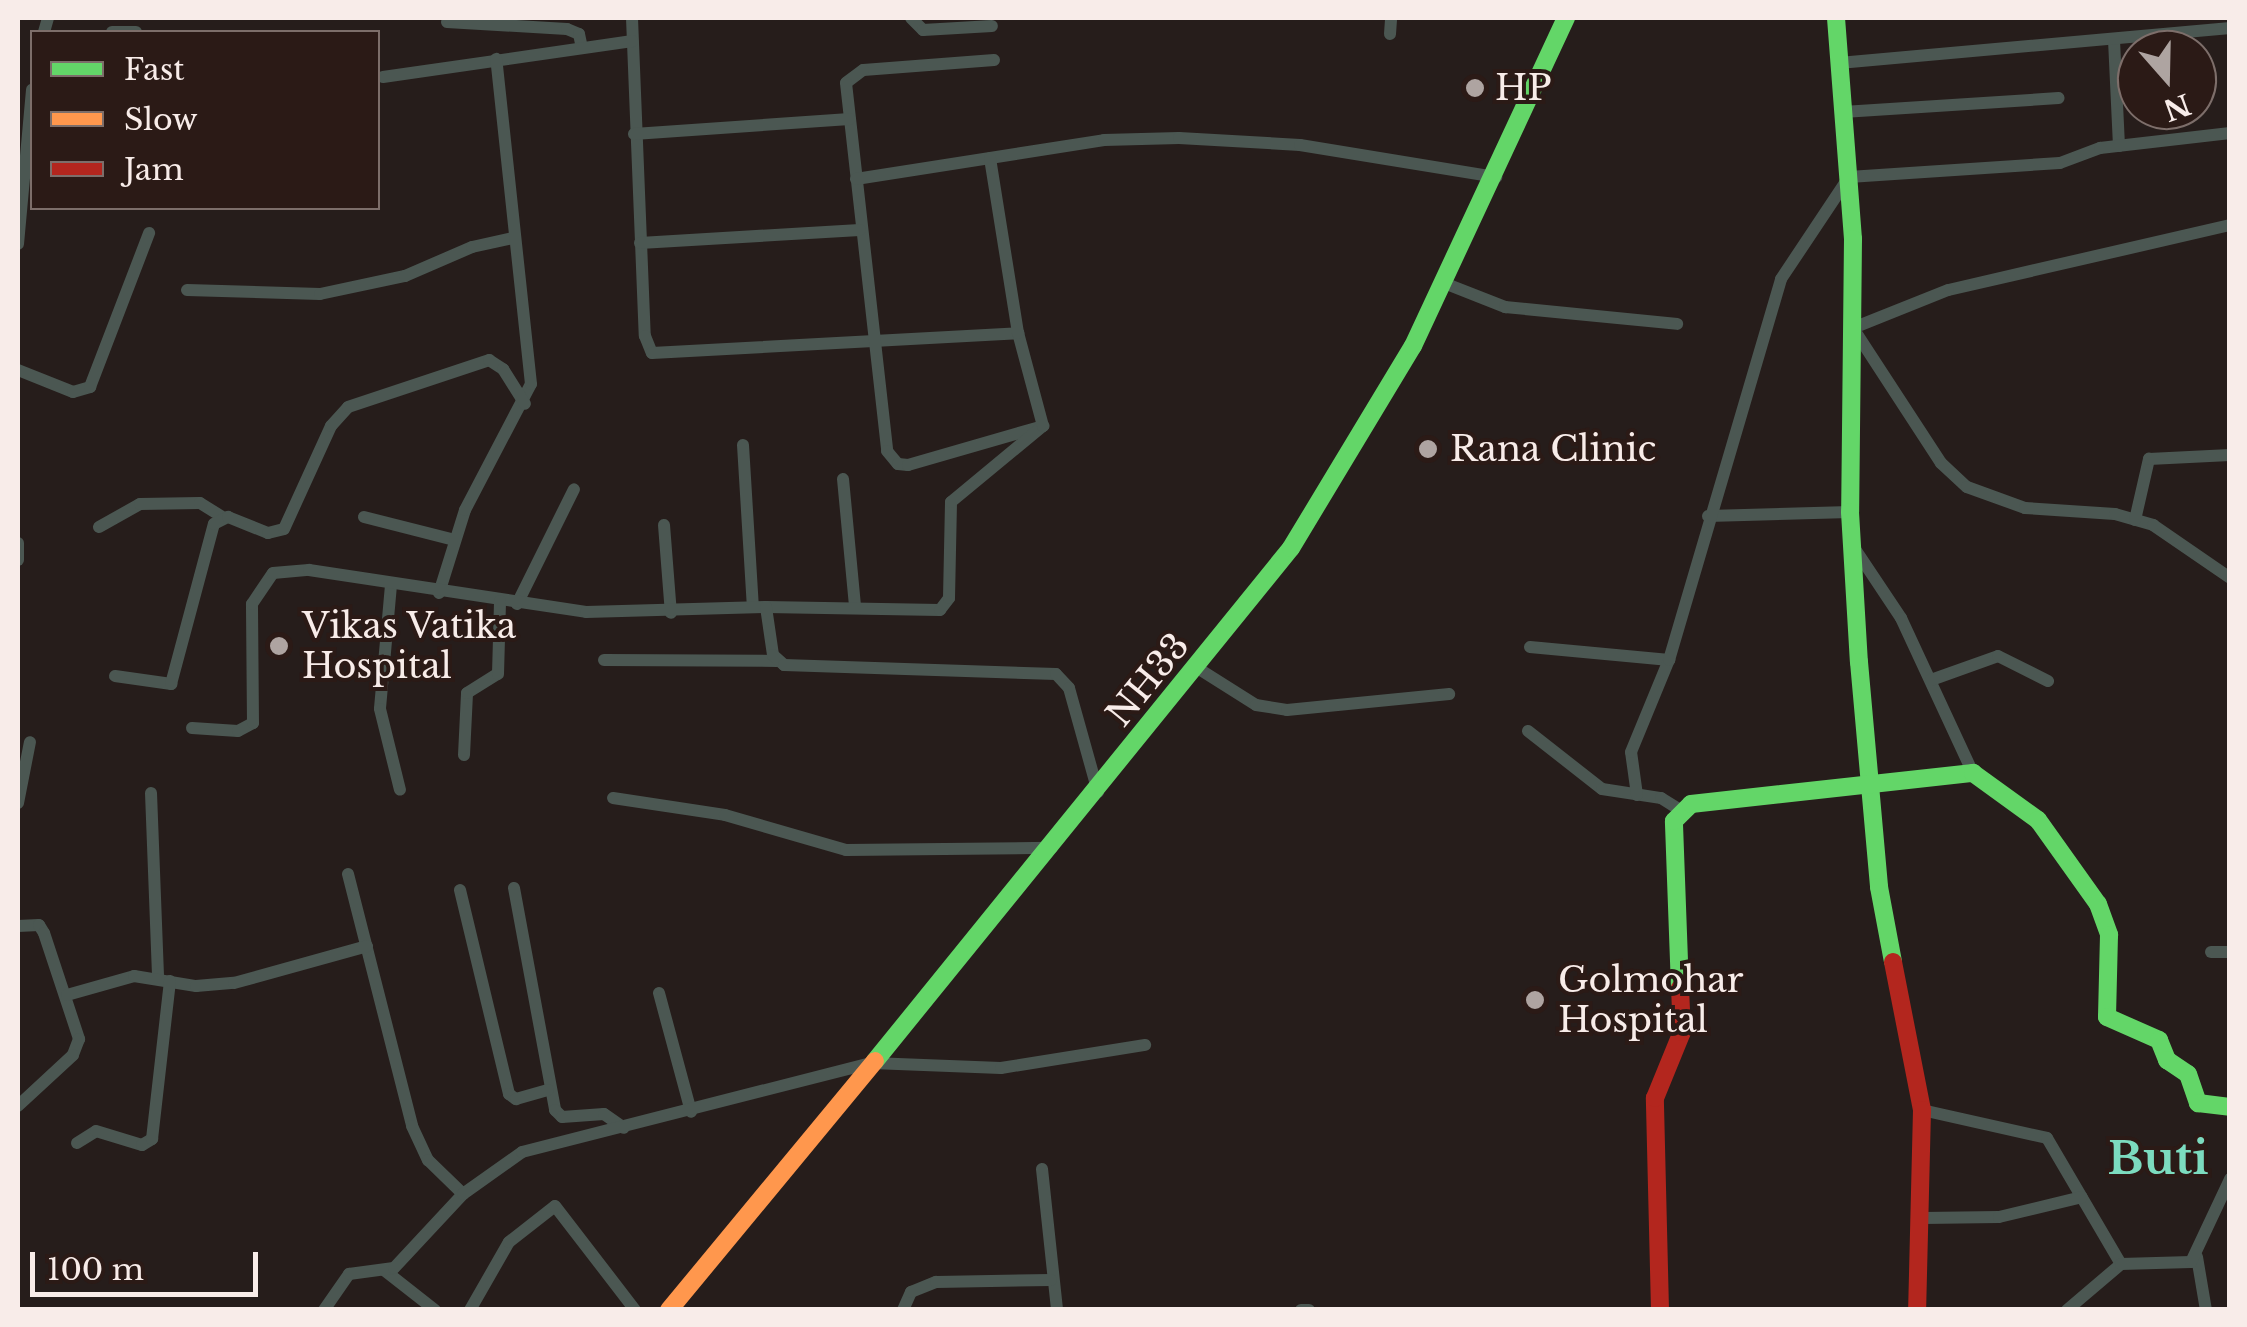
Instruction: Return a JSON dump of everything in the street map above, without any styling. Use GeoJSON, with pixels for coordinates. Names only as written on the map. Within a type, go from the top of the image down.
{"type":"FeatureCollection","features":[{"type":"Feature","properties":{"kind":"street"},"geometry":{"type":"LineString","coordinates":[[632,18],[640,243],[646,336],[652,353],[1018,333]]}},
{"type":"Feature","properties":{"kind":"street"},"geometry":{"type":"LineString","coordinates":[[911,18],[923,30],[992,26]]}},
{"type":"Feature","properties":{"kind":"street"},"geometry":{"type":"LineString","coordinates":[[1390,34],[1391,18]]}},
{"type":"Feature","properties":{"kind":"street","name":"NH33"},"geometry":{"type":"LineString","coordinates":[[669,1310],[1199,669],[1341,473],[1444,284],[1566,18]]}},
{"type":"Feature","properties":{"kind":"street"},"geometry":{"type":"LineString","coordinates":[[1836,18],[1849,177],[1850,512],[1868,783],[1879,887],[1922,1110],[1923,1218],[1917,1310]]}},
{"type":"Feature","properties":{"kind":"street"},"geometry":{"type":"LineString","coordinates":[[447,22],[567,29],[579,34],[582,48]]}},
{"type":"Feature","properties":{"kind":"street"},"geometry":{"type":"LineString","coordinates":[[1839,64],[2230,28]]}},
{"type":"Feature","properties":{"kind":"street"},"geometry":{"type":"LineString","coordinates":[[2114,40],[2119,146]]}},
{"type":"Feature","properties":{"kind":"street"},"geometry":{"type":"LineString","coordinates":[[383,77],[632,41]]}},
{"type":"Feature","properties":{"kind":"street"},"geometry":{"type":"LineString","coordinates":[[439,594],[455,540],[486,467],[526,404],[530,362],[513,238],[496,59]]}},
{"type":"Feature","properties":{"kind":"street"},"geometry":{"type":"LineString","coordinates":[[994,60],[855,72],[846,83],[888,451],[898,464],[1042,426]]}},
{"type":"Feature","properties":{"kind":"street"},"geometry":{"type":"LineString","coordinates":[[1843,112],[2060,98]]}},
{"type":"Feature","properties":{"kind":"street"},"geometry":{"type":"LineString","coordinates":[[18,244],[30,113]]}},
{"type":"Feature","properties":{"kind":"street"},"geometry":{"type":"LineString","coordinates":[[634,134],[849,119]]}},
{"type":"Feature","properties":{"kind":"street"},"geometry":{"type":"LineString","coordinates":[[1849,177],[2060,163],[2119,146],[2230,134]]}},
{"type":"Feature","properties":{"kind":"street"},"geometry":{"type":"LineString","coordinates":[[856,179],[1104,140],[1238,139],[1496,177]]}},
{"type":"Feature","properties":{"kind":"street"},"geometry":{"type":"LineString","coordinates":[[990,158],[1018,333],[1042,426]]}},
{"type":"Feature","properties":{"kind":"street"},"geometry":{"type":"LineString","coordinates":[[1637,794],[1631,752],[1668,660],[1781,278],[1849,177]]}},
{"type":"Feature","properties":{"kind":"street"},"geometry":{"type":"LineString","coordinates":[[1852,328],[1948,290],[2230,226]]}},
{"type":"Feature","properties":{"kind":"street"},"geometry":{"type":"LineString","coordinates":[[640,243],[860,230]]}},
{"type":"Feature","properties":{"kind":"street"},"geometry":{"type":"LineString","coordinates":[[18,370],[84,392],[114,336],[149,233]]}},
{"type":"Feature","properties":{"kind":"street"},"geometry":{"type":"LineString","coordinates":[[187,290],[348,290],[513,238]]}},
{"type":"Feature","properties":{"kind":"street"},"geometry":{"type":"LineString","coordinates":[[1444,284],[1505,308],[1677,324]]}},
{"type":"Feature","properties":{"kind":"street"},"geometry":{"type":"LineString","coordinates":[[1852,328],[1941,462],[1967,487],[2025,508],[2153,525],[2230,578]]}},
{"type":"Feature","properties":{"kind":"street"},"geometry":{"type":"LineString","coordinates":[[99,528],[113,514],[140,504],[200,503],[222,517],[268,533],[284,529],[330,426],[365,399],[489,360],[503,369],[526,404]]}},
{"type":"Feature","properties":{"kind":"street"},"geometry":{"type":"LineString","coordinates":[[192,728],[238,731],[253,723],[252,604],[274,573],[309,570],[518,604],[671,613],[760,607],[933,612],[945,606],[950,502],[1042,426]]}},
{"type":"Feature","properties":{"kind":"street"},"geometry":{"type":"LineString","coordinates":[[743,445],[760,607],[777,661]]}},
{"type":"Feature","properties":{"kind":"street"},"geometry":{"type":"LineString","coordinates":[[2135,520],[2149,460],[2230,455]]}},
{"type":"Feature","properties":{"kind":"street"},"geometry":{"type":"LineString","coordinates":[[843,480],[855,607]]}},
{"type":"Feature","properties":{"kind":"street"},"geometry":{"type":"LineString","coordinates":[[518,604],[574,489]]}},
{"type":"Feature","properties":{"kind":"street"},"geometry":{"type":"LineString","coordinates":[[1708,516],[1850,512]]}},
{"type":"Feature","properties":{"kind":"street"},"geometry":{"type":"LineString","coordinates":[[115,676],[171,684],[214,524],[222,517]]}},
{"type":"Feature","properties":{"kind":"street"},"geometry":{"type":"LineString","coordinates":[[364,517],[455,540]]}},
{"type":"Feature","properties":{"kind":"street"},"geometry":{"type":"LineString","coordinates":[[664,525],[671,613]]}},
{"type":"Feature","properties":{"kind":"street"},"geometry":{"type":"LineString","coordinates":[[18,543],[18,560]]}},
{"type":"Feature","properties":{"kind":"street"},"geometry":{"type":"LineString","coordinates":[[1852,544],[1901,618],[1973,772],[2038,820],[2098,904],[2109,935],[2104,1008],[2112,1024],[2160,1040],[2167,1060],[2188,1074],[2198,1103],[2230,1107]]}},
{"type":"Feature","properties":{"kind":"street"},"geometry":{"type":"LineString","coordinates":[[391,585],[380,709],[400,790]]}},
{"type":"Feature","properties":{"kind":"street"},"geometry":{"type":"LineString","coordinates":[[464,754],[467,693],[498,674],[500,601]]}},
{"type":"Feature","properties":{"kind":"street"},"geometry":{"type":"LineString","coordinates":[[1530,646],[1668,660]]}},
{"type":"Feature","properties":{"kind":"street"},"geometry":{"type":"LineString","coordinates":[[1931,680],[1998,656],[2048,681]]}},
{"type":"Feature","properties":{"kind":"street"},"geometry":{"type":"LineString","coordinates":[[604,660],[777,661],[1056,674],[1069,688],[1098,792]]}},
{"type":"Feature","properties":{"kind":"street"},"geometry":{"type":"LineString","coordinates":[[1199,669],[1256,704],[1287,710],[1449,694]]}},
{"type":"Feature","properties":{"kind":"street"},"geometry":{"type":"LineString","coordinates":[[1528,731],[1602,790],[1661,798],[1680,810],[1714,800],[1973,772]]}},
{"type":"Feature","properties":{"kind":"street"},"geometry":{"type":"LineString","coordinates":[[18,802],[30,742]]}},
{"type":"Feature","properties":{"kind":"street"},"geometry":{"type":"LineString","coordinates":[[76,1143],[96,1131],[135,1144],[152,1140],[164,980],[151,792]]}},
{"type":"Feature","properties":{"kind":"street"},"geometry":{"type":"LineString","coordinates":[[613,798],[725,815],[846,850],[1052,848]]}},
{"type":"Feature","properties":{"kind":"street"},"geometry":{"type":"LineString","coordinates":[[1660,1310],[1655,1098],[1684,1014],[1674,835],[1680,810]]}},
{"type":"Feature","properties":{"kind":"street"},"geometry":{"type":"LineString","coordinates":[[348,874],[419,1144],[463,1194]]}},
{"type":"Feature","properties":{"kind":"street"},"geometry":{"type":"LineString","coordinates":[[514,888],[548,1090],[562,1117],[604,1114],[624,1128]]}},
{"type":"Feature","properties":{"kind":"street"},"geometry":{"type":"LineString","coordinates":[[460,890],[510,1094],[516,1098],[548,1090]]}},
{"type":"Feature","properties":{"kind":"street"},"geometry":{"type":"LineString","coordinates":[[18,926],[38,926],[44,933],[67,995],[77,1048],[18,1106]]}},
{"type":"Feature","properties":{"kind":"street"},"geometry":{"type":"LineString","coordinates":[[67,995],[111,979],[234,983],[367,946]]}},
{"type":"Feature","properties":{"kind":"street"},"geometry":{"type":"LineString","coordinates":[[2211,952],[2230,952]]}},
{"type":"Feature","properties":{"kind":"street"},"geometry":{"type":"LineString","coordinates":[[659,992],[691,1112]]}},
{"type":"Feature","properties":{"kind":"street"},"geometry":{"type":"LineString","coordinates":[[324,1310],[349,1274],[384,1270],[401,1263],[463,1194],[522,1152],[872,1063],[1001,1068],[1145,1044]]}},
{"type":"Feature","properties":{"kind":"street"},"geometry":{"type":"LineString","coordinates":[[1922,1110],[2047,1138],[2121,1264]]}},
{"type":"Feature","properties":{"kind":"street"},"geometry":{"type":"LineString","coordinates":[[1042,1170],[1057,1310]]}},
{"type":"Feature","properties":{"kind":"street"},"geometry":{"type":"LineString","coordinates":[[2206,1310],[2197,1257],[2230,1179]]}},
{"type":"Feature","properties":{"kind":"street"},"geometry":{"type":"LineString","coordinates":[[1923,1218],[1998,1217],[2082,1197]]}},
{"type":"Feature","properties":{"kind":"street"},"geometry":{"type":"LineString","coordinates":[[470,1310],[509,1242],[555,1206],[635,1310]]}},
{"type":"Feature","properties":{"kind":"street"},"geometry":{"type":"LineString","coordinates":[[2067,1310],[2121,1264],[2172,1267],[2197,1257]]}},
{"type":"Feature","properties":{"kind":"street"},"geometry":{"type":"LineString","coordinates":[[384,1270],[435,1310]]}},
{"type":"Feature","properties":{"kind":"street"},"geometry":{"type":"LineString","coordinates":[[903,1310],[911,1292],[936,1282],[1052,1280]]}},
{"type":"Feature","properties":{"kind":"street"},"geometry":{"type":"LineString","coordinates":[[1301,1310],[1309,1310]]}},
{"type":"Feature","properties":{"kind":"traffic: fast"},"geometry":{"type":"LineString","coordinates":[[875,1061],[1291,548],[1413,346],[1566,18]]}},
{"type":"Feature","properties":{"kind":"traffic: fast"},"geometry":{"type":"LineString","coordinates":[[1836,18],[1853,239],[1850,512],[1859,662],[1879,887],[1893,962]]}},
{"type":"Feature","properties":{"kind":"traffic: fast"},"geometry":{"type":"LineString","coordinates":[[1680,988],[1674,821],[1691,804],[1973,773],[2038,820],[2098,904],[2109,935],[2107,1017],[2159,1040],[2167,1060],[2188,1074],[2198,1103],[2230,1107]]}},
{"type":"Feature","properties":{"kind":"traffic: slow"},"geometry":{"type":"LineString","coordinates":[[669,1310],[875,1061]]}},
{"type":"Feature","properties":{"kind":"traffic: jam"},"geometry":{"type":"LineString","coordinates":[[1893,962],[1922,1110],[1917,1310]]}},
{"type":"Feature","properties":{"kind":"traffic: jam"},"geometry":{"type":"LineString","coordinates":[[1660,1310],[1655,1098],[1682,1032],[1680,988]]}},
{"type":"Feature","properties":{"kind":"place","name":"HP"},"geometry":{"type":"Point","coordinates":[1475,88]}},
{"type":"Feature","properties":{"kind":"place","name":"Rana Clinic"},"geometry":{"type":"Point","coordinates":[1428,449]}},
{"type":"Feature","properties":{"kind":"place","name":"Vikas Vatika Hospital"},"geometry":{"type":"Point","coordinates":[279,646]}},
{"type":"Feature","properties":{"kind":"place","name":"Golmohar Hospital"},"geometry":{"type":"Point","coordinates":[1535,1000]}},
{"type":"Feature","properties":{"kind":"district","name":"Buti"},"geometry":{"type":"Point","coordinates":[2158,1159]}}]}
